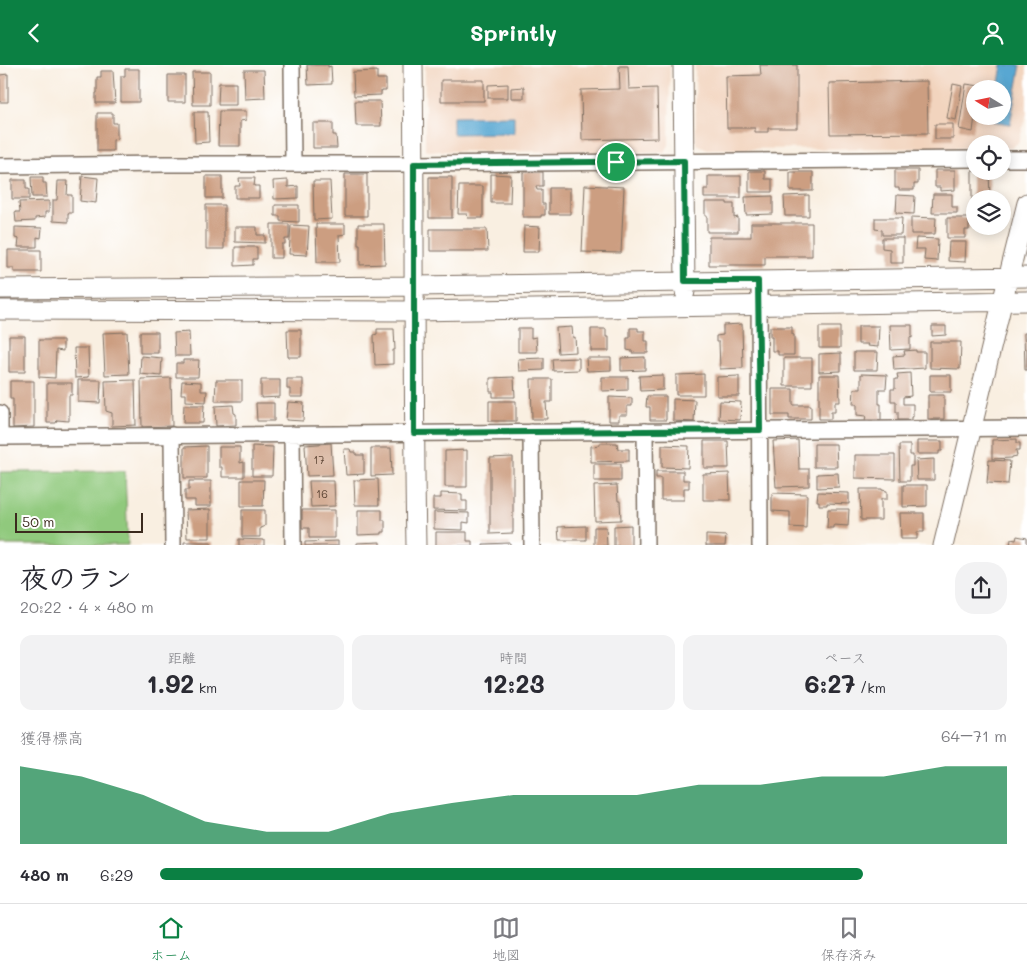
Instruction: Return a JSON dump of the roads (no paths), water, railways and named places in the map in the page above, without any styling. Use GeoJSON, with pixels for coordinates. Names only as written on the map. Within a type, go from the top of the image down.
{"type":"FeatureCollection","features":[{"type":"Feature","properties":{"kind":"street"},"geometry":{"type":"LineString","coordinates":[[292,65],[293,164]]}},
{"type":"Feature","properties":{"kind":"street"},"geometry":{"type":"LineString","coordinates":[[413,65],[416,545]]}},
{"type":"Feature","properties":{"kind":"street"},"geometry":{"type":"LineString","coordinates":[[683,65],[685,306]]}},
{"type":"Feature","properties":{"kind":"street"},"geometry":{"type":"LineString","coordinates":[[0,166],[966,159]]}},
{"type":"Feature","properties":{"kind":"street"},"geometry":{"type":"LineString","coordinates":[[1011,159],[1027,159]]}},
{"type":"Feature","properties":{"kind":"street"},"geometry":{"type":"LineString","coordinates":[[943,545],[1027,203]]}},
{"type":"Feature","properties":{"kind":"street"},"geometry":{"type":"LineString","coordinates":[[0,289],[415,286],[1027,277]]}},
{"type":"Feature","properties":{"kind":"street"},"geometry":{"type":"LineString","coordinates":[[758,281],[760,545]]}},
{"type":"Feature","properties":{"kind":"street"},"geometry":{"type":"LineString","coordinates":[[0,310],[414,311],[1027,301]]}},
{"type":"Feature","properties":{"kind":"street"},"geometry":{"type":"LineString","coordinates":[[0,413],[0,437],[1027,428]]}},
{"type":"Feature","properties":{"kind":"street"},"geometry":{"type":"LineString","coordinates":[[645,431],[646,545]]}},
{"type":"Feature","properties":{"kind":"street"},"geometry":{"type":"LineString","coordinates":[[531,432],[532,545]]}},
{"type":"Feature","properties":{"kind":"street"},"geometry":{"type":"LineString","coordinates":[[292,434],[293,545]]}},
{"type":"Feature","properties":{"kind":"street"},"geometry":{"type":"LineString","coordinates":[[172,435],[173,545]]}},
{"type":"Feature","properties":{"kind":"water"},"geometry":{"type":"Polygon","coordinates":[[[1002,65],[1021,65],[1011,119],[1011,80],[1000,80],[1002,65]]]}},
{"type":"Feature","properties":{"kind":"water"},"geometry":{"type":"Polygon","coordinates":[[[514,116],[514,133],[453,134],[453,117],[514,116]]]}}]}
